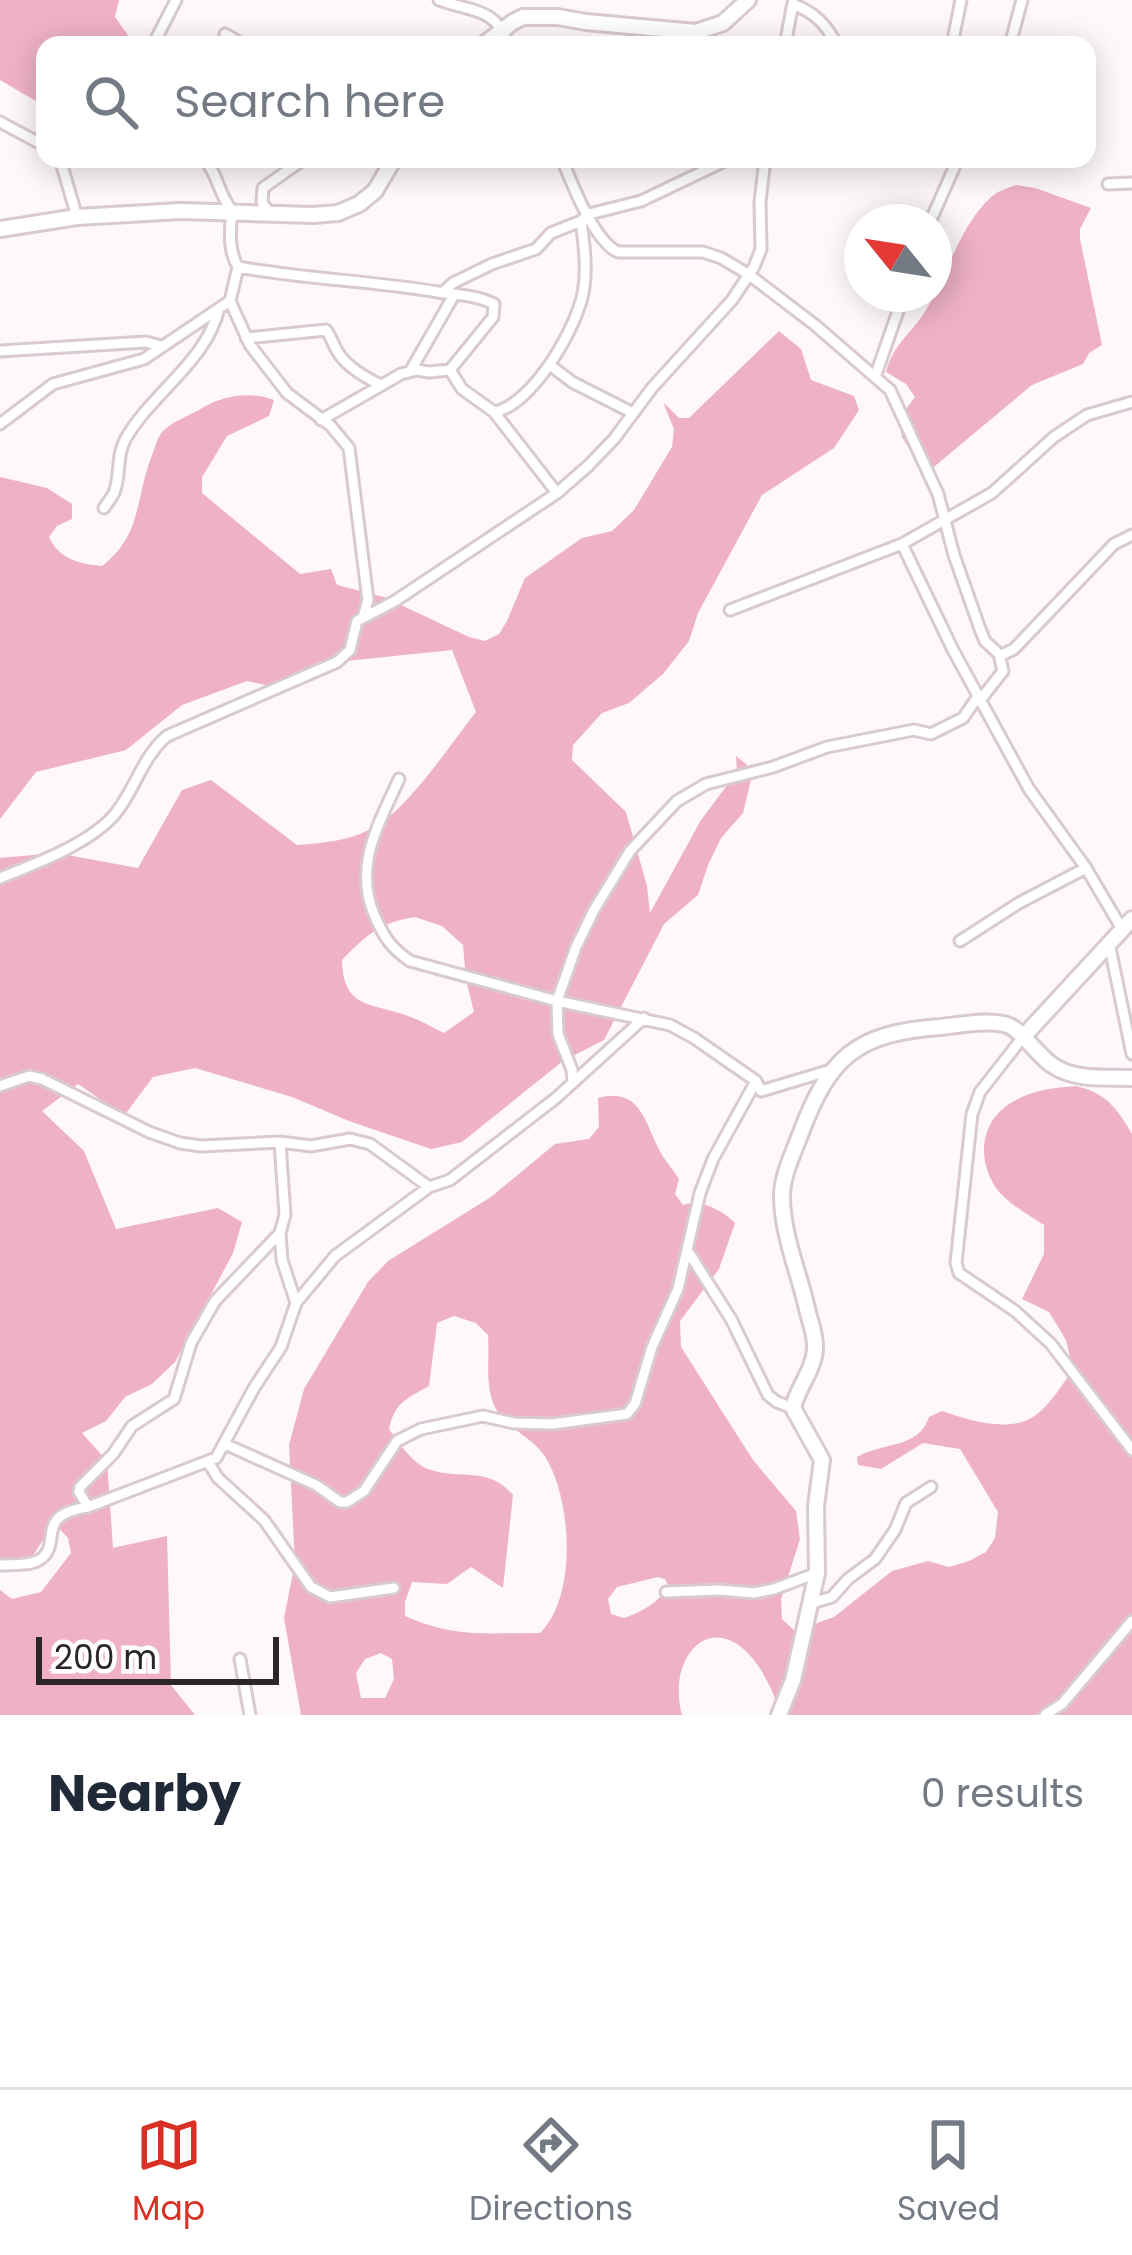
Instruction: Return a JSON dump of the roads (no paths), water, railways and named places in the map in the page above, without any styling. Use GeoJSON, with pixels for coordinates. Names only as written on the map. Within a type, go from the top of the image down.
{"type":"FeatureCollection","features":[{"type":"Feature","properties":{"kind":"street"},"geometry":{"type":"LineString","coordinates":[[158,36],[176,0]]}},
{"type":"Feature","properties":{"kind":"street"},"geometry":{"type":"LineString","coordinates":[[440,0],[479,10],[497,21],[505,36]]}},
{"type":"Feature","properties":{"kind":"street"},"geometry":{"type":"LineString","coordinates":[[507,36],[523,17],[696,32],[723,22],[748,0]]}},
{"type":"Feature","properties":{"kind":"street"},"geometry":{"type":"LineString","coordinates":[[954,36],[961,0]]}},
{"type":"Feature","properties":{"kind":"street"},"geometry":{"type":"LineString","coordinates":[[1012,36],[1022,0]]}},
{"type":"Feature","properties":{"kind":"street"},"geometry":{"type":"LineString","coordinates":[[787,36],[793,2],[811,11],[833,36]]}},
{"type":"Feature","properties":{"kind":"street"},"geometry":{"type":"LineString","coordinates":[[0,122],[36,141]]}},
{"type":"Feature","properties":{"kind":"street"},"geometry":{"type":"LineString","coordinates":[[63,168],[77,217]]}},
{"type":"Feature","properties":{"kind":"street"},"geometry":{"type":"LineString","coordinates":[[0,878],[99,829],[113,817],[155,747],[167,736],[337,662],[350,650],[357,621],[367,610],[349,448],[331,426],[287,393],[246,338],[230,301],[238,267],[230,233],[232,211],[211,168]]}},
{"type":"Feature","properties":{"kind":"street"},"geometry":{"type":"LineString","coordinates":[[269,213],[262,202],[263,188],[291,168]]}},
{"type":"Feature","properties":{"kind":"street"},"geometry":{"type":"LineString","coordinates":[[0,230],[77,217],[181,211],[313,215],[345,211],[375,191],[389,168]]}},
{"type":"Feature","properties":{"kind":"street"},"geometry":{"type":"LineString","coordinates":[[494,412],[509,409],[550,365],[582,301],[585,218],[566,168]]}},
{"type":"Feature","properties":{"kind":"street"},"geometry":{"type":"LineString","coordinates":[[411,370],[453,283],[536,248],[551,233],[641,202],[711,168]]}},
{"type":"Feature","properties":{"kind":"street"},"geometry":{"type":"LineString","coordinates":[[357,621],[395,601],[556,493],[614,439],[652,388],[732,300],[754,267],[761,249],[764,168]]}},
{"type":"Feature","properties":{"kind":"street"},"geometry":{"type":"LineString","coordinates":[[938,204],[954,168]]}},
{"type":"Feature","properties":{"kind":"street"},"geometry":{"type":"LineString","coordinates":[[1108,184],[1132,183]]}},
{"type":"Feature","properties":{"kind":"street"},"geometry":{"type":"LineString","coordinates":[[573,1082],[558,1034],[556,1001],[576,947],[614,874],[677,801],[706,784],[827,747],[914,730],[932,734],[963,718],[1003,671],[1000,656],[980,629],[938,494],[890,390],[826,334],[721,258],[703,252],[618,252],[608,247],[585,218]]}},
{"type":"Feature","properties":{"kind":"street"},"geometry":{"type":"LineString","coordinates":[[238,267],[488,300],[495,310],[450,370],[411,370],[321,420]]}},
{"type":"Feature","properties":{"kind":"street"},"geometry":{"type":"LineString","coordinates":[[0,424],[53,384],[144,359],[230,301]]}},
{"type":"Feature","properties":{"kind":"street"},"geometry":{"type":"LineString","coordinates":[[104,508],[114,493],[124,440],[199,347],[217,320],[219,308]]}},
{"type":"Feature","properties":{"kind":"street"},"geometry":{"type":"LineString","coordinates":[[875,377],[898,312]]}},
{"type":"Feature","properties":{"kind":"street"},"geometry":{"type":"LineString","coordinates":[[246,338],[326,330],[347,363],[381,385]]}},
{"type":"Feature","properties":{"kind":"street"},"geometry":{"type":"LineString","coordinates":[[0,351],[146,342],[161,346]]}},
{"type":"Feature","properties":{"kind":"street"},"geometry":{"type":"LineString","coordinates":[[550,365],[572,382],[633,413]]}},
{"type":"Feature","properties":{"kind":"street"},"geometry":{"type":"LineString","coordinates":[[450,370],[462,389],[494,412],[556,493]]}},
{"type":"Feature","properties":{"kind":"street"},"geometry":{"type":"LineString","coordinates":[[730,610],[902,544],[992,493],[1054,437],[1087,415],[1132,402]]}},
{"type":"Feature","properties":{"kind":"street"},"geometry":{"type":"LineString","coordinates":[[1000,656],[1014,649],[1108,550],[1132,535]]}},
{"type":"Feature","properties":{"kind":"street"},"geometry":{"type":"LineString","coordinates":[[902,544],[1029,789],[1127,924],[1023,1037],[980,1092],[972,1114],[956,1263],[959,1273],[1051,1344],[1132,1450]]}},
{"type":"Feature","properties":{"kind":"street"},"geometry":{"type":"LineString","coordinates":[[399,779],[371,846],[364,879],[366,897],[391,948],[410,961],[556,1001],[644,1018],[687,1033],[756,1081],[761,1091],[831,1070],[870,1040],[911,1029],[1006,1024],[1051,1064],[1070,1074],[1132,1078]]}},
{"type":"Feature","properties":{"kind":"street"},"geometry":{"type":"LineString","coordinates":[[960,941],[1086,868]]}},
{"type":"Feature","properties":{"kind":"street"},"geometry":{"type":"LineString","coordinates":[[1109,943],[1132,1054]]}},
{"type":"Feature","properties":{"kind":"street"},"geometry":{"type":"LineString","coordinates":[[0,1564],[38,1561],[46,1553],[54,1522],[71,1509],[88,1507],[216,1458],[280,1347],[296,1303],[335,1256],[429,1187],[450,1180],[556,1098],[644,1018]]}},
{"type":"Feature","properties":{"kind":"street"},"geometry":{"type":"LineString","coordinates":[[793,1408],[812,1362],[815,1340],[783,1211],[783,1184],[831,1070]]}},
{"type":"Feature","properties":{"kind":"street"},"geometry":{"type":"LineString","coordinates":[[0,1085],[29,1076],[42,1078],[179,1143],[311,1146],[359,1140],[429,1187]]}},
{"type":"Feature","properties":{"kind":"street"},"geometry":{"type":"LineString","coordinates":[[225,1444],[347,1502],[364,1491],[398,1441],[421,1429],[483,1416],[552,1424],[627,1414],[678,1289],[700,1192],[756,1081]]}},
{"type":"Feature","properties":{"kind":"street"},"geometry":{"type":"LineString","coordinates":[[280,1142],[286,1215],[280,1233],[285,1274],[296,1303]]}},
{"type":"Feature","properties":{"kind":"street"},"geometry":{"type":"LineString","coordinates":[[88,1507],[80,1487],[113,1454],[132,1426],[174,1399],[191,1343],[214,1300],[280,1233]]}},
{"type":"Feature","properties":{"kind":"street"},"geometry":{"type":"LineString","coordinates":[[688,1253],[731,1319],[768,1395],[793,1408],[821,1460],[812,1603],[793,1680],[778,1715]]}},
{"type":"Feature","properties":{"kind":"street"},"geometry":{"type":"LineString","coordinates":[[208,1462],[218,1478],[264,1520],[320,1594],[330,1597],[394,1588]]}},
{"type":"Feature","properties":{"kind":"street"},"geometry":{"type":"LineString","coordinates":[[812,1603],[832,1597],[875,1559],[906,1504],[931,1486]]}},
{"type":"Feature","properties":{"kind":"street"},"geometry":{"type":"LineString","coordinates":[[666,1592],[754,1593],[817,1573]]}},
{"type":"Feature","properties":{"kind":"street"},"geometry":{"type":"LineString","coordinates":[[1045,1715],[1062,1705],[1132,1621]]}},
{"type":"Feature","properties":{"kind":"street"},"geometry":{"type":"LineString","coordinates":[[239,1660],[250,1715]]}}]}
